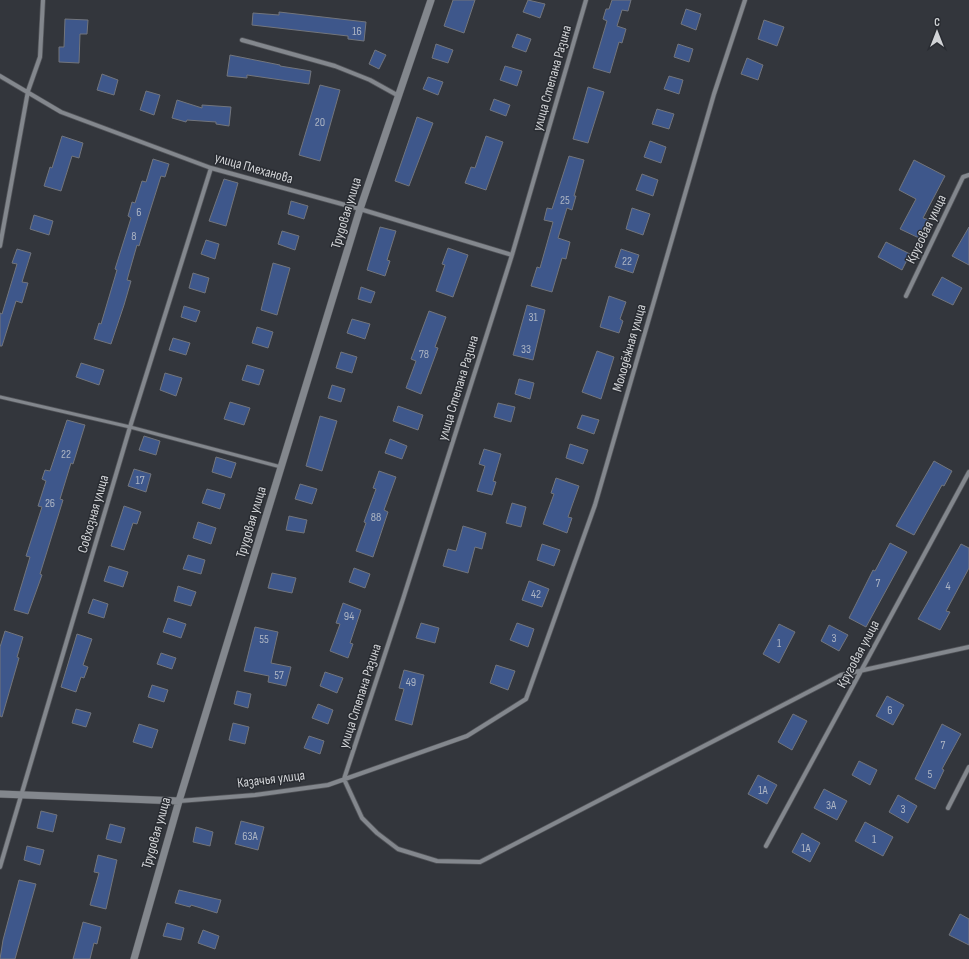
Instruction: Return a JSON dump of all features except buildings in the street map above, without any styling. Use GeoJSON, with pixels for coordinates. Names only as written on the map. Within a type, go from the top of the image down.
{"type":"FeatureCollection","features":[{"type":"Feature","properties":{"kind":"street"},"geometry":{"type":"LineString","coordinates":[[0,246],[6,220],[28,91],[40,57],[43,0]]}},
{"type":"Feature","properties":{"kind":"street","name":"Трудовая улица"},"geometry":{"type":"LineString","coordinates":[[134,959],[179,801],[360,209],[397,95],[431,0]]}},
{"type":"Feature","properties":{"kind":"street","name":"улица Степана Разина"},"geometry":{"type":"LineString","coordinates":[[344,780],[512,255],[586,0]]}},
{"type":"Feature","properties":{"kind":"street","name":"Молодёжная улица"},"geometry":{"type":"LineString","coordinates":[[526,699],[595,505],[714,94],[745,0]]}},
{"type":"Feature","properties":{"kind":"street"},"geometry":{"type":"LineString","coordinates":[[242,40],[335,66],[370,80],[397,95]]}},
{"type":"Feature","properties":{"kind":"street","name":"улица Плеханова"},"geometry":{"type":"LineString","coordinates":[[0,76],[28,91],[61,112],[211,168],[360,209],[512,255]]}},
{"type":"Feature","properties":{"kind":"street","name":"Совхозная улица"},"geometry":{"type":"LineString","coordinates":[[0,867],[130,427],[211,168]]}},
{"type":"Feature","properties":{"kind":"street","name":"Круговая улица"},"geometry":{"type":"LineString","coordinates":[[906,296],[964,177],[969,175]]}},
{"type":"Feature","properties":{"kind":"street"},"geometry":{"type":"LineString","coordinates":[[0,217],[6,220]]}},
{"type":"Feature","properties":{"kind":"street","name":"Круговая улица"},"geometry":{"type":"LineString","coordinates":[[766,846],[969,472]]}},
{"type":"Feature","properties":{"kind":"street"},"geometry":{"type":"LineString","coordinates":[[344,780],[362,818],[376,833],[398,849],[436,861],[480,862],[841,675],[969,647]]}},
{"type":"Feature","properties":{"kind":"street","name":"Казачья улица"},"geometry":{"type":"LineString","coordinates":[[0,794],[179,801],[255,795],[328,785],[467,736],[526,699]]}},
{"type":"Feature","properties":{"kind":"street"},"geometry":{"type":"LineString","coordinates":[[948,808],[969,766]]}},
{"type":"Feature","properties":{"kind":"lane"},"geometry":{"type":"LineString","coordinates":[[0,397],[130,427],[281,468]]}}]}
